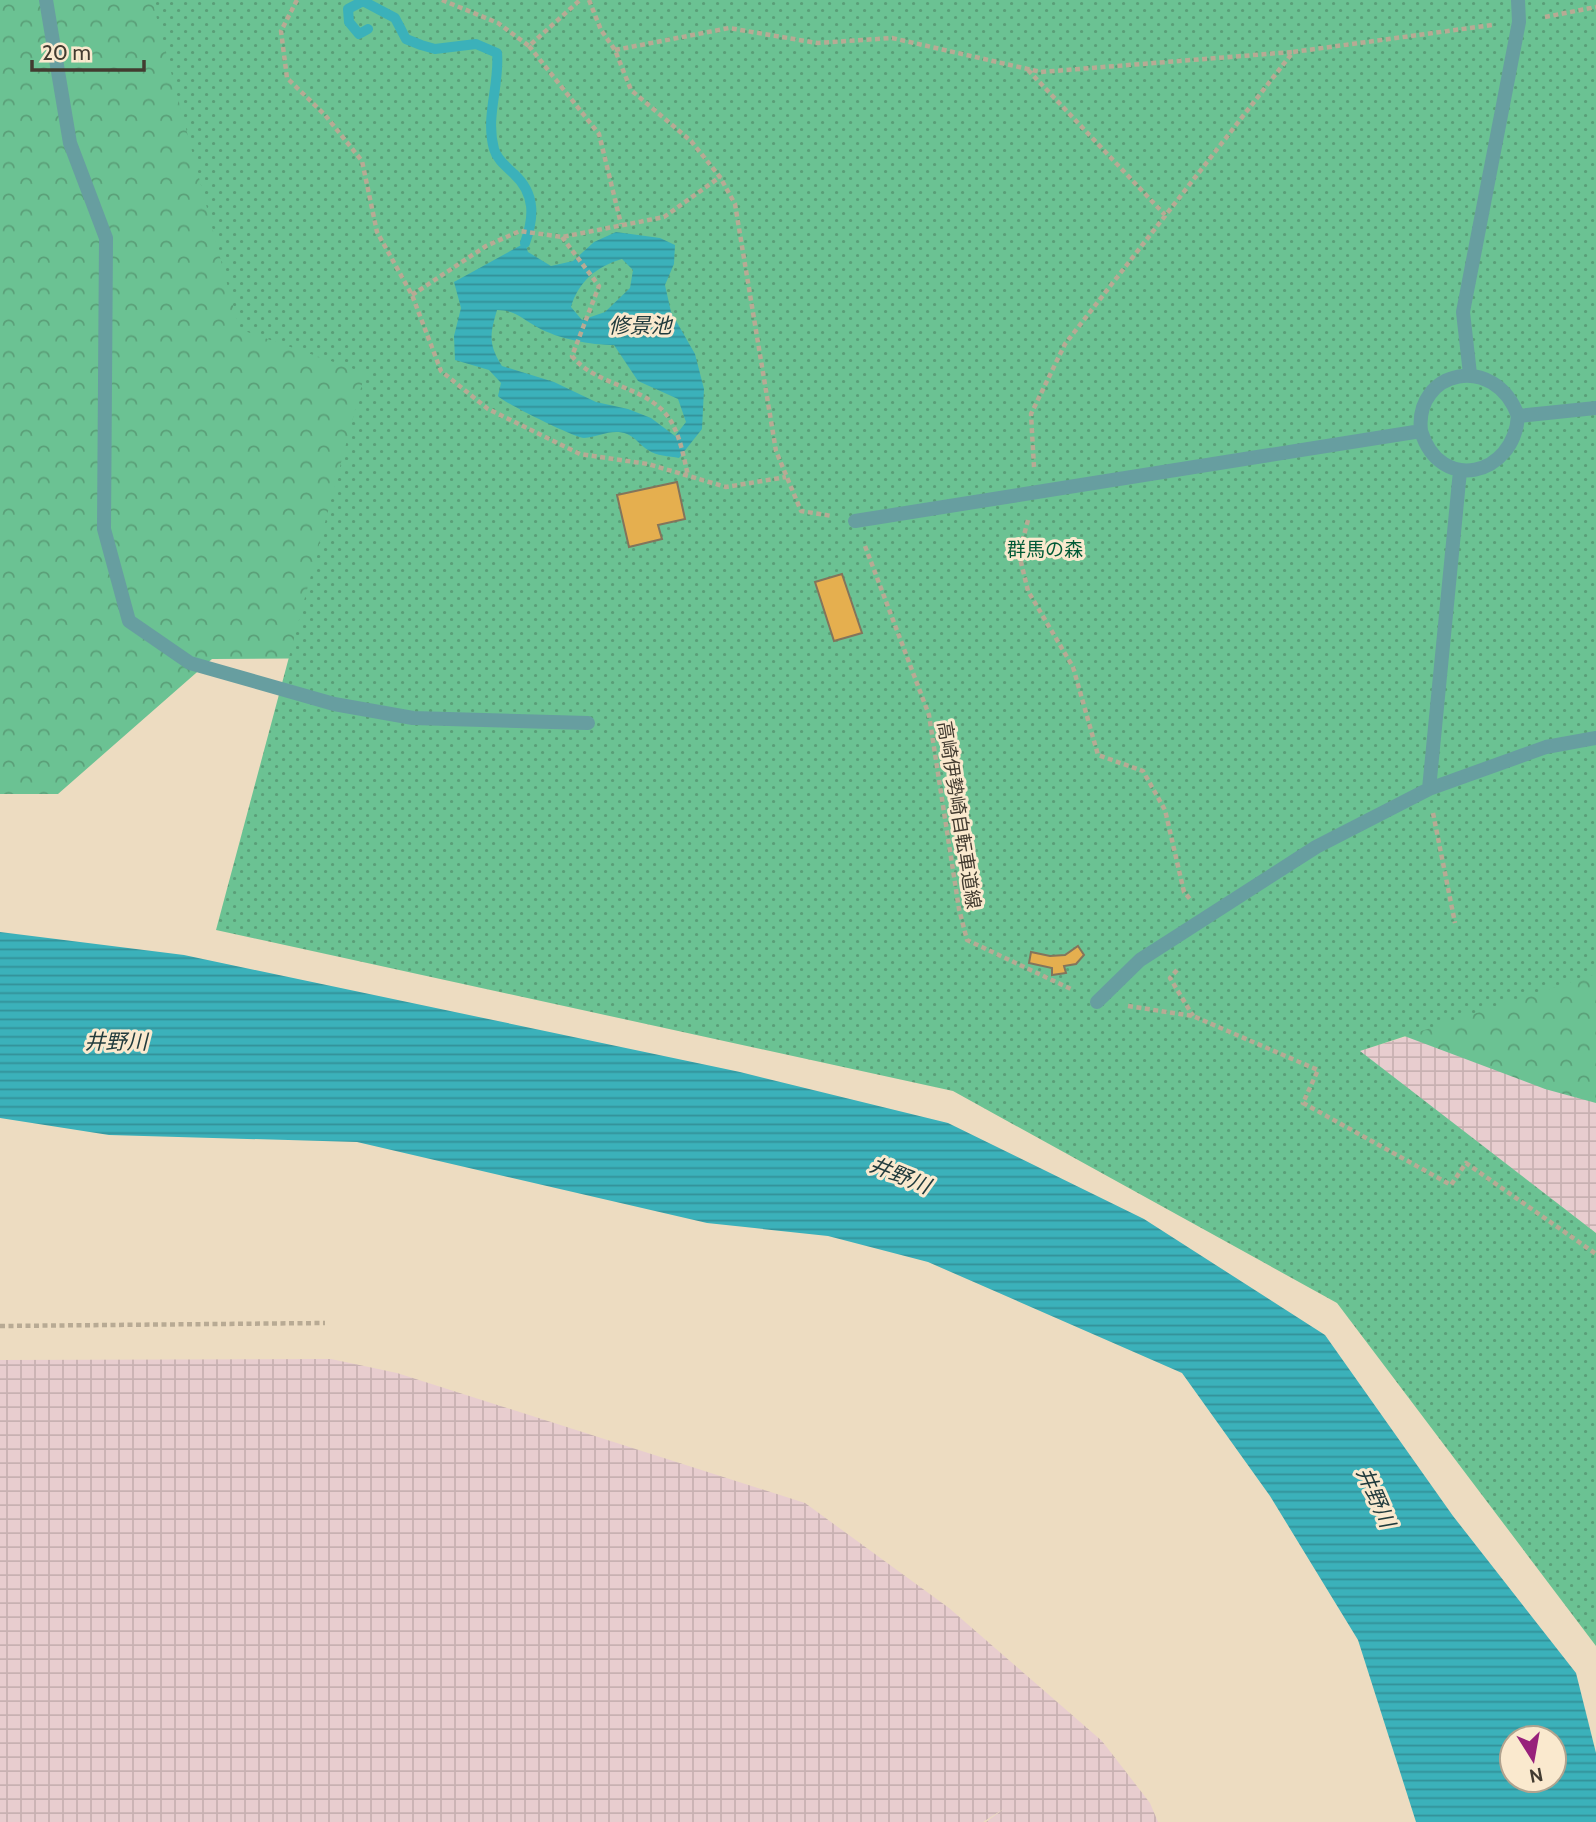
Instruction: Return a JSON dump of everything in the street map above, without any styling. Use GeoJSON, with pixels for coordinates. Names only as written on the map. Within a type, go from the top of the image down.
{"type":"FeatureCollection","features":[{"type":"Feature","properties":{"kind":"lane"},"geometry":{"type":"LineString","coordinates":[[46,0],[71,143],[106,237],[104,529],[129,621],[190,663],[334,704],[414,718],[587,723]]}},
{"type":"Feature","properties":{"kind":"lane"},"geometry":{"type":"LineString","coordinates":[[1470,374],[1462,312],[1519,22],[1518,0]]}},
{"type":"Feature","properties":{"kind":"lane"},"geometry":{"type":"LineString","coordinates":[[1470,374],[1489,378],[1502,388],[1512,400],[1518,416],[1510,448],[1496,461],[1478,469],[1460,471],[1444,466],[1433,455],[1421,432],[1419,418],[1427,397],[1452,378],[1470,374]]}},
{"type":"Feature","properties":{"kind":"lane"},"geometry":{"type":"LineString","coordinates":[[1518,416],[1596,408]]}},
{"type":"Feature","properties":{"kind":"lane"},"geometry":{"type":"LineString","coordinates":[[855,521],[1421,432]]}},
{"type":"Feature","properties":{"kind":"lane"},"geometry":{"type":"LineString","coordinates":[[1429,789],[1460,471]]}},
{"type":"Feature","properties":{"kind":"lane"},"geometry":{"type":"LineString","coordinates":[[1097,1002],[1140,960],[1316,847],[1429,789],[1546,747],[1596,738]]}},
{"type":"Feature","properties":{"kind":"path"},"geometry":{"type":"LineString","coordinates":[[297,0],[281,31],[288,78],[325,115],[362,161],[377,232],[412,295],[441,371],[488,409],[580,454],[648,464],[726,487],[786,477]]}},
{"type":"Feature","properties":{"kind":"path"},"geometry":{"type":"LineString","coordinates":[[442,0],[498,23],[529,46],[599,134],[621,224]]}},
{"type":"Feature","properties":{"kind":"path"},"geometry":{"type":"LineString","coordinates":[[529,46],[580,0]]}},
{"type":"Feature","properties":{"kind":"path"},"geometry":{"type":"LineString","coordinates":[[589,0],[601,30],[615,50],[631,90],[691,141],[720,177],[735,204],[776,450],[801,511],[855,521]]}},
{"type":"Feature","properties":{"kind":"path"},"geometry":{"type":"LineString","coordinates":[[615,50],[729,28],[817,43],[892,38],[1041,72],[1293,52],[1519,22],[1596,7]]}},
{"type":"Feature","properties":{"kind":"path"},"geometry":{"type":"LineString","coordinates":[[1206,917],[1184,892],[1165,810],[1143,771],[1098,755],[1073,667],[1028,591],[1019,554],[1036,492],[1031,414],[1065,344],[1293,52]]}},
{"type":"Feature","properties":{"kind":"path"},"geometry":{"type":"LineString","coordinates":[[1027,69],[1165,215]]}},
{"type":"Feature","properties":{"kind":"path"},"geometry":{"type":"LineString","coordinates":[[412,295],[486,246],[520,231],[562,237],[664,217],[720,177]]}},
{"type":"Feature","properties":{"kind":"path"},"geometry":{"type":"LineString","coordinates":[[562,237],[596,278],[599,286],[572,356],[582,368],[654,401],[674,425],[688,476]]}},
{"type":"Feature","properties":{"kind":"path","name":"高崎伊勢崎自転車道線"},"geometry":{"type":"LineString","coordinates":[[855,521],[929,715],[958,909],[967,940],[1097,1002],[1194,1016],[1318,1070],[1303,1103],[1451,1185],[1466,1163],[1596,1254]]}},
{"type":"Feature","properties":{"kind":"path"},"geometry":{"type":"LineString","coordinates":[[1429,789],[1455,923]]}},
{"type":"Feature","properties":{"kind":"path"},"geometry":{"type":"LineString","coordinates":[[1178,969],[1170,978],[1194,1016]]}},
{"type":"Feature","properties":{"kind":"path"},"geometry":{"type":"LineString","coordinates":[[0,1326],[325,1323]]}},
{"type":"Feature","properties":{"kind":"shaded area"},"geometry":{"type":"Polygon","coordinates":[[[1596,979],[1596,1233],[1359,1051],[1596,979]]]}},
{"type":"Feature","properties":{"kind":"shaded area"},"geometry":{"type":"Polygon","coordinates":[[[331,1359],[397,1373],[805,1503],[949,1608],[1102,1741],[1150,1803],[1158,1822],[986,1822],[1005,1808],[983,1822],[0,1822],[0,1360],[331,1359]]]}},
{"type":"Feature","properties":{"kind":"green space","name":"群馬の森"},"geometry":{"type":"Polygon","coordinates":[[[0,0],[1596,0],[1596,1103],[1545,1089],[1375,1025],[506,657],[212,659],[58,794],[0,794],[0,0]]]}},
{"type":"Feature","properties":{"kind":"green space","name":"群馬の森"},"geometry":{"type":"Polygon","coordinates":[[[152,0],[1596,0],[1596,974],[1360,1051],[1596,1233],[1596,1646],[1337,1303],[953,1091],[216,930],[365,373],[239,329],[152,0]]]}},
{"type":"Feature","properties":{"kind":"water","name":"修景池"},"geometry":{"type":"Polygon","coordinates":[[[616,232],[660,238],[675,245],[674,264],[665,285],[671,312],[695,354],[704,389],[702,429],[679,458],[651,452],[630,435],[621,432],[584,438],[568,432],[503,400],[498,396],[501,383],[489,370],[455,360],[454,336],[461,308],[454,282],[525,243],[528,252],[551,266],[573,261],[594,242],[616,232]],[[622,259],[604,266],[590,276],[578,290],[571,307],[582,320],[605,312],[630,288],[633,270],[622,259]],[[497,310],[492,339],[494,351],[502,366],[554,382],[596,402],[628,409],[651,418],[675,436],[686,422],[678,399],[638,381],[614,345],[565,338],[545,331],[514,313],[497,310]]]}},
{"type":"Feature","properties":{"kind":"water","name":"井野川"},"geometry":{"type":"Polygon","coordinates":[[[0,932],[184,955],[740,1072],[948,1123],[1144,1219],[1325,1335],[1453,1516],[1576,1673],[1596,1753],[1596,1822],[1416,1822],[1358,1640],[1270,1496],[1182,1373],[928,1262],[828,1236],[707,1223],[357,1142],[109,1135],[0,1118],[0,932]]]}},
{"type":"Feature","properties":{"kind":"building"},"geometry":{"type":"Polygon","coordinates":[[[677,482],[685,519],[658,525],[662,539],[629,547],[617,495],[677,482]]]}},
{"type":"Feature","properties":{"kind":"building"},"geometry":{"type":"Polygon","coordinates":[[[842,574],[862,633],[834,641],[815,582],[842,574]]]}},
{"type":"Feature","properties":{"kind":"building"},"geometry":{"type":"Polygon","coordinates":[[[1078,946],[1084,955],[1076,964],[1064,966],[1066,973],[1052,975],[1052,968],[1029,963],[1031,952],[1050,956],[1065,955],[1078,946]]]}},
{"type":"Feature","properties":{"kind":"waterway"},"geometry":{"type":"LineString","coordinates":[[368,29],[359,34],[349,22],[348,9],[363,1],[395,18],[406,39],[421,45],[435,49],[476,44],[497,53],[492,137],[497,157],[521,182],[530,198],[531,215],[525,243]]}}]}
